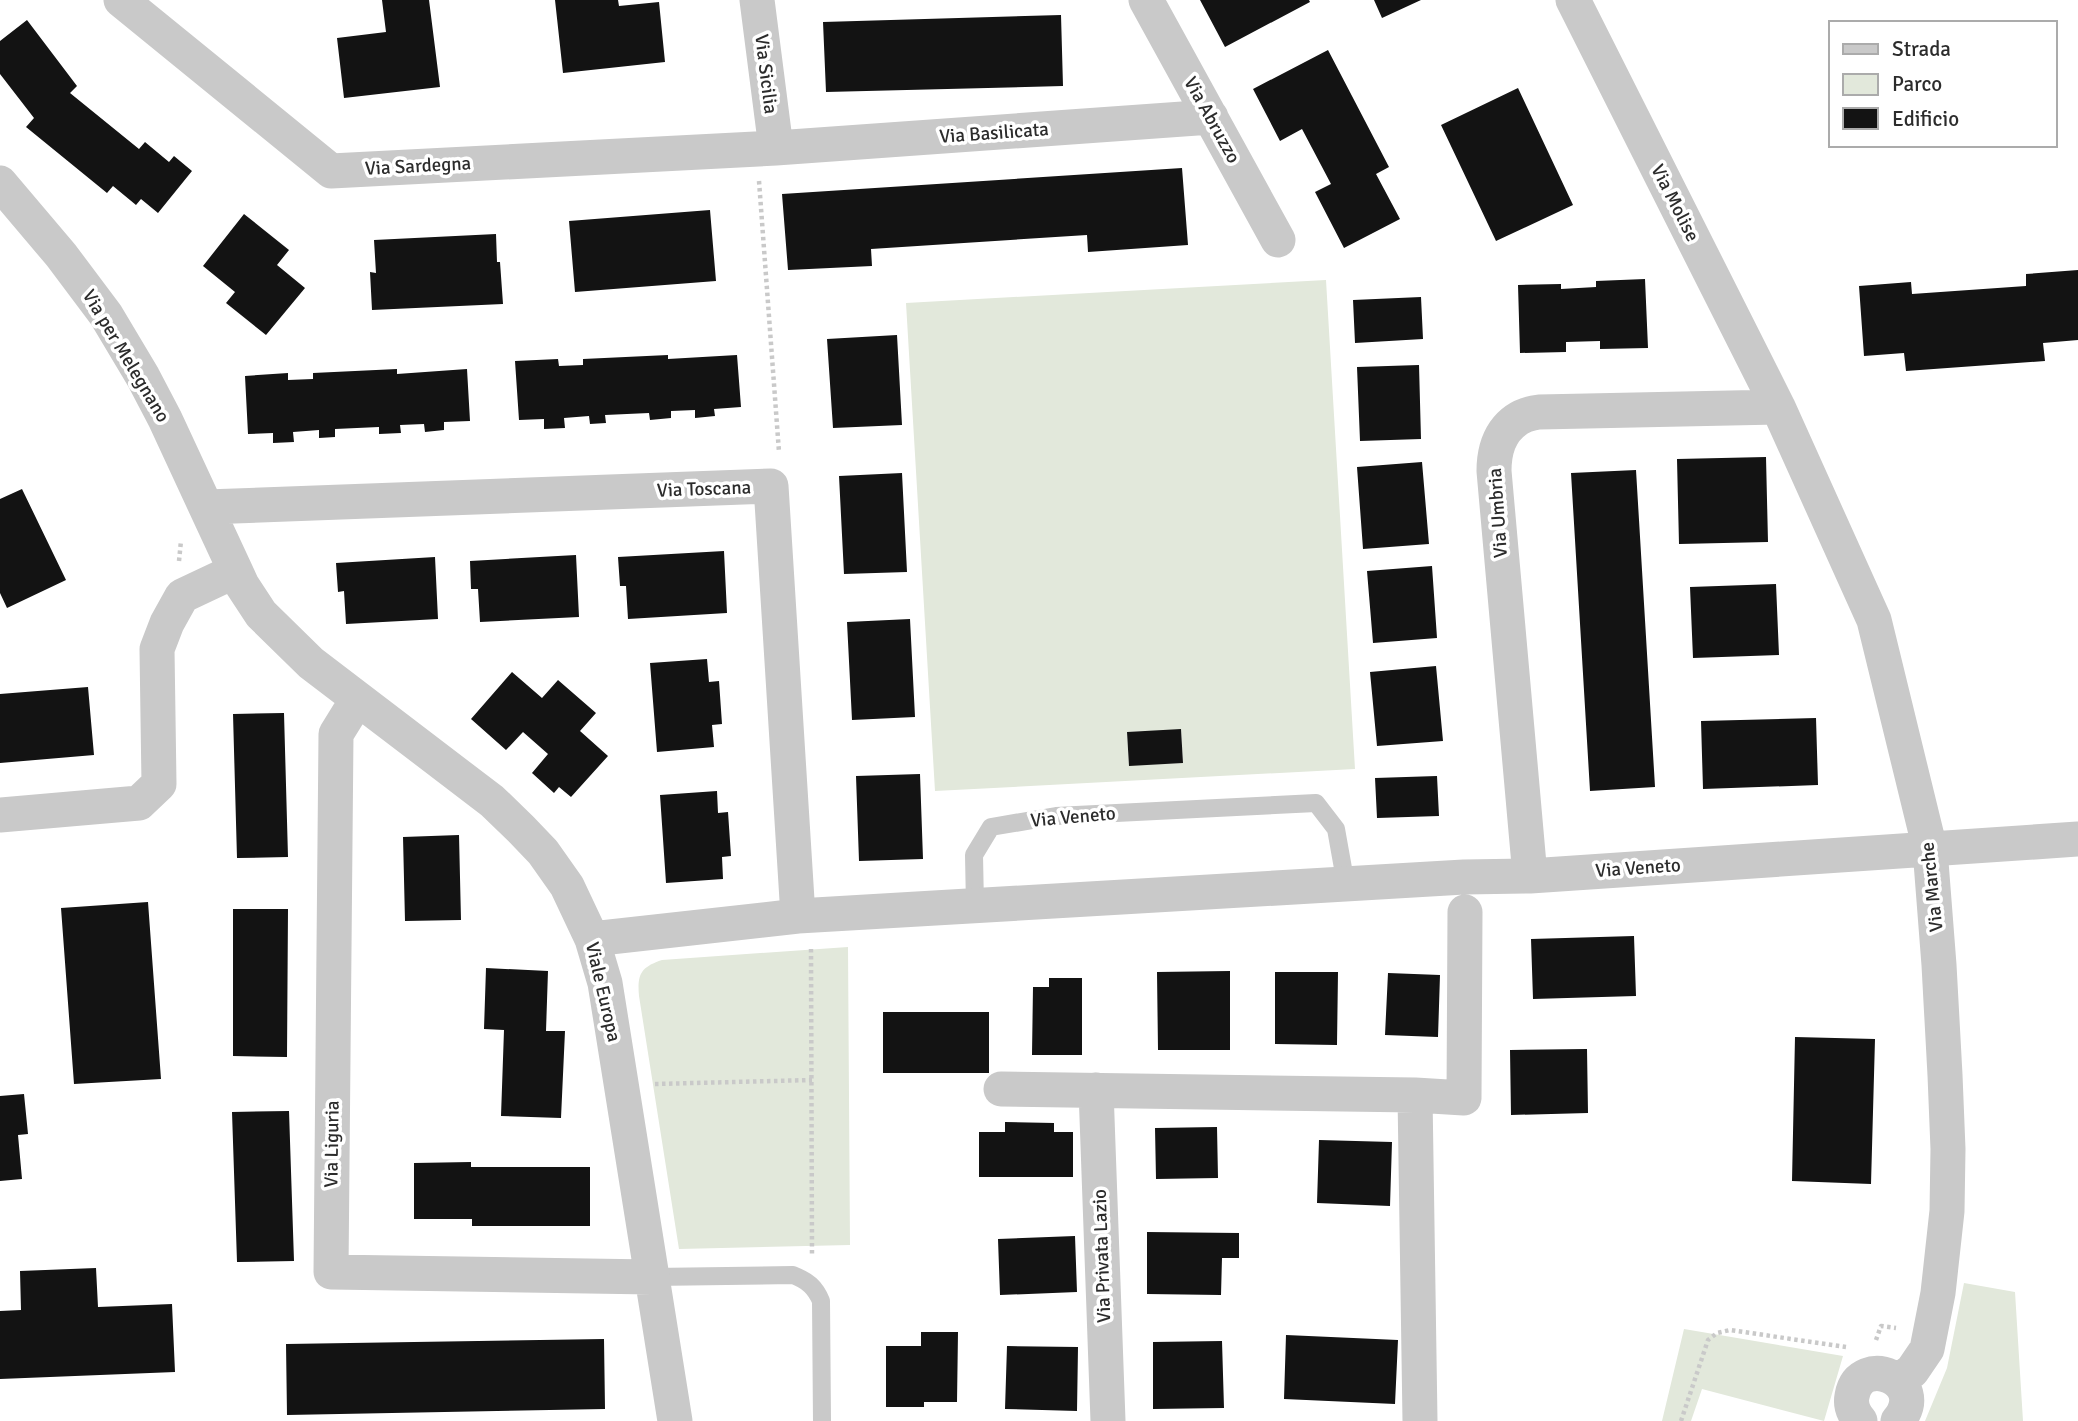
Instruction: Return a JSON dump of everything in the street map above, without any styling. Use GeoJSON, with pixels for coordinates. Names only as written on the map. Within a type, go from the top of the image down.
{"type":"FeatureCollection","features":[{"type":"Feature","properties":{"kind":"street","name":"Via Sardegna"},"geometry":{"type":"LineString","coordinates":[[121,0],[331,171],[766,149]]}},
{"type":"Feature","properties":{"kind":"street","name":"Via Sicilia"},"geometry":{"type":"LineString","coordinates":[[757,0],[766,149]]}},
{"type":"Feature","properties":{"kind":"street","name":"Via Abruzzo"},"geometry":{"type":"LineString","coordinates":[[1146,0],[1278,240]]}},
{"type":"Feature","properties":{"kind":"street","name":"Via Molise"},"geometry":{"type":"LineString","coordinates":[[1573,0],[1778,407]]}},
{"type":"Feature","properties":{"kind":"street","name":"Via Basilicata"},"geometry":{"type":"LineString","coordinates":[[766,149],[1211,117]]}},
{"type":"Feature","properties":{"kind":"street","name":"Via per Melegnano"},"geometry":{"type":"LineString","coordinates":[[0,183],[61,255],[106,315],[148,388],[206,507]]}},
{"type":"Feature","properties":{"kind":"street","name":"Via Marche"},"geometry":{"type":"LineString","coordinates":[[1778,407],[1874,621],[1930,849],[1948,1149],[1947,1211],[1932,1332],[1927,1349],[1912,1371],[1900,1409]]}},
{"type":"Feature","properties":{"kind":"street","name":"Via Umbria"},"geometry":{"type":"LineString","coordinates":[[1530,876],[1494,471],[1495,451],[1503,432],[1519,418],[1539,412],[1778,407]]}},
{"type":"Feature","properties":{"kind":"street","name":"Via Toscana"},"geometry":{"type":"LineString","coordinates":[[206,507],[771,486],[804,916]]}},
{"type":"Feature","properties":{"kind":"street","name":"Viale Europa"},"geometry":{"type":"LineString","coordinates":[[206,507],[251,600],[272,626],[296,651],[357,700],[510,817],[560,875],[575,900],[592,939],[605,983],[675,1421]]}},
{"type":"Feature","properties":{"kind":"street"},"geometry":{"type":"LineString","coordinates":[[0,815],[139,803],[159,784],[157,649],[167,622],[182,596],[235,571]]}},
{"type":"Feature","properties":{"kind":"street","name":"Via Liguria"},"geometry":{"type":"LineString","coordinates":[[357,700],[336,734],[331,1272],[652,1277]]}},
{"type":"Feature","properties":{"kind":"street","name":"Via Veneto"},"geometry":{"type":"LineString","coordinates":[[592,939],[804,916],[1346,884],[1530,876],[2078,839]]}},
{"type":"Feature","properties":{"kind":"street"},"geometry":{"type":"LineString","coordinates":[[1002,1089],[1464,1098],[1465,912]]}},
{"type":"Feature","properties":{"kind":"street","name":"Via Privata Lazio"},"geometry":{"type":"LineString","coordinates":[[1096,1090],[1108,1421]]}},
{"type":"Feature","properties":{"kind":"street"},"geometry":{"type":"LineString","coordinates":[[1415,1095],[1420,1421]]}},
{"type":"Feature","properties":{"kind":"street","name":"Via Marche"},"geometry":{"type":"LineString","coordinates":[[1860,1421],[1853,1410],[1853,1392],[1857,1383],[1872,1374],[1891,1376],[1900,1409]]}},
{"type":"Feature","properties":{"kind":"lane","name":"Via Veneto"},"geometry":{"type":"LineString","coordinates":[[975,906],[974,855],[991,827],[1056,816],[1317,803],[1336,829],[1346,884]]}},
{"type":"Feature","properties":{"kind":"lane"},"geometry":{"type":"LineString","coordinates":[[652,1277],[793,1275],[805,1279],[816,1289],[821,1301],[822,1421]]}},
{"type":"Feature","properties":{"kind":"path"},"geometry":{"type":"LineString","coordinates":[[766,149],[780,450],[771,486]]}},
{"type":"Feature","properties":{"kind":"path"},"geometry":{"type":"LineString","coordinates":[[804,916],[812,1080],[813,1246],[812,1260],[805,1279]]}},
{"type":"Feature","properties":{"kind":"path"},"geometry":{"type":"LineString","coordinates":[[622,1084],[812,1080]]}},
{"type":"Feature","properties":{"kind":"path"},"geometry":{"type":"LineString","coordinates":[[1867,1347],[1877,1339],[1881,1326],[1932,1332]]}},
{"type":"Feature","properties":{"kind":"path"},"geometry":{"type":"LineString","coordinates":[[1681,1421],[1708,1340],[1717,1333],[1730,1330],[1854,1349]]}},
{"type":"Feature","properties":{"kind":"green space"},"geometry":{"type":"Polygon","coordinates":[[[1326,280],[1355,769],[935,791],[906,303],[1326,280]],[[1181,730],[1127,732],[1129,765],[1183,763],[1181,730]]]}},
{"type":"Feature","properties":{"kind":"green space"},"geometry":{"type":"Polygon","coordinates":[[[848,947],[850,1245],[679,1249],[639,996],[642,972],[649,965],[662,960],[848,947]]]}},
{"type":"Feature","properties":{"kind":"green space"},"geometry":{"type":"Polygon","coordinates":[[[1964,1283],[2015,1292],[2023,1421],[1925,1421],[1947,1368],[1964,1283]]]}},
{"type":"Feature","properties":{"kind":"green space"},"geometry":{"type":"Polygon","coordinates":[[[1684,1329],[1843,1356],[1824,1421],[1702,1389],[1691,1421],[1662,1421],[1684,1329]]]}},
{"type":"Feature","properties":{"kind":"building"},"geometry":{"type":"Polygon","coordinates":[[[382,0],[429,0],[440,87],[344,98],[337,38],[386,32],[382,0]]]}},
{"type":"Feature","properties":{"kind":"building"},"geometry":{"type":"Polygon","coordinates":[[[555,0],[618,0],[619,6],[659,2],[665,62],[563,73],[555,0]]]}},
{"type":"Feature","properties":{"kind":"building"},"geometry":{"type":"Polygon","coordinates":[[[1200,0],[1309,0],[1310,2],[1225,47],[1200,0]]]}},
{"type":"Feature","properties":{"kind":"building"},"geometry":{"type":"Polygon","coordinates":[[[1374,0],[1421,0],[1382,18],[1374,0]]]}},
{"type":"Feature","properties":{"kind":"building"},"geometry":{"type":"Polygon","coordinates":[[[1061,15],[1063,86],[826,92],[823,22],[1061,15]]]}},
{"type":"Feature","properties":{"kind":"building"},"geometry":{"type":"Polygon","coordinates":[[[27,20],[77,86],[70,93],[139,149],[145,142],[169,162],[174,156],[192,171],[158,213],[141,199],[136,205],[113,186],[107,193],[26,127],[34,118],[0,74],[0,41],[27,20]]]}},
{"type":"Feature","properties":{"kind":"building"},"geometry":{"type":"Polygon","coordinates":[[[1328,50],[1389,167],[1376,174],[1400,219],[1344,248],[1315,192],[1331,184],[1302,129],[1280,141],[1253,89],[1328,50]]]}},
{"type":"Feature","properties":{"kind":"building"},"geometry":{"type":"Polygon","coordinates":[[[1518,88],[1573,205],[1496,241],[1441,125],[1518,88]]]}},
{"type":"Feature","properties":{"kind":"building"},"geometry":{"type":"Polygon","coordinates":[[[1182,168],[1188,245],[1088,252],[1087,235],[871,249],[872,266],[788,270],[782,194],[1182,168]]]}},
{"type":"Feature","properties":{"kind":"building"},"geometry":{"type":"Polygon","coordinates":[[[710,210],[716,281],[575,292],[569,221],[710,210]]]}},
{"type":"Feature","properties":{"kind":"building"},"geometry":{"type":"Polygon","coordinates":[[[244,214],[289,250],[277,265],[305,288],[266,335],[226,303],[235,292],[203,266],[244,214]]]}},
{"type":"Feature","properties":{"kind":"building"},"geometry":{"type":"Polygon","coordinates":[[[496,234],[503,304],[372,310],[370,272],[376,273],[374,240],[496,234]]]}},
{"type":"Feature","properties":{"kind":"building"},"geometry":{"type":"Polygon","coordinates":[[[2078,270],[2078,340],[2043,343],[2045,361],[1906,371],[1904,353],[1864,356],[1859,286],[1911,282],[1912,294],[2026,286],[2026,274],[2078,270]]]}},
{"type":"Feature","properties":{"kind":"building"},"geometry":{"type":"Polygon","coordinates":[[[1645,279],[1648,348],[1600,349],[1600,341],[1566,342],[1566,352],[1520,353],[1518,285],[1561,284],[1561,289],[1596,287],[1596,281],[1645,279]]]}},
{"type":"Feature","properties":{"kind":"building"},"geometry":{"type":"Polygon","coordinates":[[[1421,297],[1423,339],[1355,343],[1353,300],[1421,297]]]}},
{"type":"Feature","properties":{"kind":"building"},"geometry":{"type":"Polygon","coordinates":[[[897,335],[902,425],[833,428],[827,339],[897,335]]]}},
{"type":"Feature","properties":{"kind":"building"},"geometry":{"type":"Polygon","coordinates":[[[668,355],[668,359],[737,355],[741,407],[714,409],[715,416],[695,418],[695,410],[671,411],[671,418],[650,420],[649,413],[605,415],[606,423],[590,424],[589,416],[564,418],[565,428],[544,429],[544,419],[519,420],[515,361],[558,359],[559,366],[583,365],[583,359],[668,355]]]}},
{"type":"Feature","properties":{"kind":"building"},"geometry":{"type":"Polygon","coordinates":[[[1419,365],[1421,439],[1360,441],[1357,367],[1419,365]]]}},
{"type":"Feature","properties":{"kind":"building"},"geometry":{"type":"Polygon","coordinates":[[[397,369],[397,374],[467,369],[470,421],[444,422],[444,430],[425,432],[424,424],[400,425],[401,433],[379,434],[379,427],[335,429],[335,437],[319,438],[319,430],[293,432],[294,442],[273,443],[273,433],[248,434],[245,376],[288,373],[288,380],[313,379],[313,373],[397,369]]]}},
{"type":"Feature","properties":{"kind":"building"},"geometry":{"type":"Polygon","coordinates":[[[1766,457],[1768,542],[1679,544],[1677,459],[1766,457]]]}},
{"type":"Feature","properties":{"kind":"building"},"geometry":{"type":"Polygon","coordinates":[[[1422,462],[1429,544],[1363,549],[1357,467],[1422,462]]]}},
{"type":"Feature","properties":{"kind":"building"},"geometry":{"type":"Polygon","coordinates":[[[1636,470],[1655,787],[1590,791],[1571,473],[1636,470]]]}},
{"type":"Feature","properties":{"kind":"building"},"geometry":{"type":"Polygon","coordinates":[[[902,473],[907,572],[844,574],[839,476],[902,473]]]}},
{"type":"Feature","properties":{"kind":"building"},"geometry":{"type":"Polygon","coordinates":[[[22,489],[66,580],[7,608],[0,593],[0,499],[22,489]]]}},
{"type":"Feature","properties":{"kind":"building"},"geometry":{"type":"Polygon","coordinates":[[[724,551],[727,613],[628,619],[626,586],[620,586],[618,557],[724,551]]]}},
{"type":"Feature","properties":{"kind":"building"},"geometry":{"type":"Polygon","coordinates":[[[576,555],[579,617],[480,622],[478,589],[471,589],[470,561],[576,555]]]}},
{"type":"Feature","properties":{"kind":"building"},"geometry":{"type":"Polygon","coordinates":[[[435,557],[438,619],[346,624],[344,591],[338,592],[336,563],[435,557]]]}},
{"type":"Feature","properties":{"kind":"building"},"geometry":{"type":"Polygon","coordinates":[[[1432,566],[1437,638],[1373,643],[1367,571],[1432,566]]]}},
{"type":"Feature","properties":{"kind":"building"},"geometry":{"type":"Polygon","coordinates":[[[1776,584],[1779,655],[1693,658],[1690,587],[1776,584]]]}},
{"type":"Feature","properties":{"kind":"building"},"geometry":{"type":"Polygon","coordinates":[[[910,619],[915,717],[852,720],[847,622],[910,619]]]}},
{"type":"Feature","properties":{"kind":"building"},"geometry":{"type":"Polygon","coordinates":[[[707,659],[709,682],[719,681],[722,724],[712,725],[714,747],[657,752],[650,663],[707,659]]]}},
{"type":"Feature","properties":{"kind":"building"},"geometry":{"type":"Polygon","coordinates":[[[1436,666],[1443,741],[1377,746],[1370,672],[1436,666]]]}},
{"type":"Feature","properties":{"kind":"building"},"geometry":{"type":"Polygon","coordinates":[[[512,672],[542,698],[558,680],[596,713],[580,731],[608,756],[571,797],[559,787],[554,793],[532,773],[548,754],[523,732],[506,750],[471,719],[512,672]]]}},
{"type":"Feature","properties":{"kind":"building"},"geometry":{"type":"Polygon","coordinates":[[[88,687],[94,755],[0,763],[0,694],[88,687]]]}},
{"type":"Feature","properties":{"kind":"building"},"geometry":{"type":"Polygon","coordinates":[[[284,713],[288,857],[237,858],[233,714],[284,713]]]}},
{"type":"Feature","properties":{"kind":"building"},"geometry":{"type":"Polygon","coordinates":[[[1816,718],[1818,785],[1703,789],[1701,721],[1816,718]]]}},
{"type":"Feature","properties":{"kind":"building"},"geometry":{"type":"Polygon","coordinates":[[[1181,729],[1183,763],[1129,766],[1127,732],[1181,729]]]}},
{"type":"Feature","properties":{"kind":"building"},"geometry":{"type":"Polygon","coordinates":[[[920,774],[923,859],[859,861],[856,776],[920,774]]]}},
{"type":"Feature","properties":{"kind":"building"},"geometry":{"type":"Polygon","coordinates":[[[1437,776],[1439,816],[1377,818],[1375,778],[1437,776]]]}},
{"type":"Feature","properties":{"kind":"building"},"geometry":{"type":"Polygon","coordinates":[[[717,791],[718,813],[728,812],[731,856],[722,857],[723,879],[666,883],[660,795],[717,791]]]}},
{"type":"Feature","properties":{"kind":"building"},"geometry":{"type":"Polygon","coordinates":[[[459,835],[461,920],[405,921],[403,837],[459,835]]]}},
{"type":"Feature","properties":{"kind":"building"},"geometry":{"type":"Polygon","coordinates":[[[148,902],[161,1079],[74,1084],[61,908],[148,902]]]}},
{"type":"Feature","properties":{"kind":"building"},"geometry":{"type":"Polygon","coordinates":[[[233,909],[288,909],[287,1057],[233,1056],[233,909]]]}},
{"type":"Feature","properties":{"kind":"building"},"geometry":{"type":"Polygon","coordinates":[[[1634,936],[1636,996],[1533,999],[1531,939],[1634,936]]]}},
{"type":"Feature","properties":{"kind":"building"},"geometry":{"type":"Polygon","coordinates":[[[486,968],[548,971],[546,1031],[565,1031],[561,1118],[501,1116],[504,1030],[484,1029],[486,968]]]}},
{"type":"Feature","properties":{"kind":"building"},"geometry":{"type":"Polygon","coordinates":[[[1230,971],[1230,1050],[1158,1050],[1157,972],[1230,971]]]}},
{"type":"Feature","properties":{"kind":"building"},"geometry":{"type":"Polygon","coordinates":[[[1275,972],[1338,972],[1337,1045],[1275,1044],[1275,972]]]}},
{"type":"Feature","properties":{"kind":"building"},"geometry":{"type":"Polygon","coordinates":[[[1388,973],[1440,975],[1438,1037],[1385,1035],[1388,973]]]}},
{"type":"Feature","properties":{"kind":"building"},"geometry":{"type":"Polygon","coordinates":[[[1049,978],[1082,978],[1082,1055],[1032,1055],[1033,987],[1049,987],[1049,978]]]}},
{"type":"Feature","properties":{"kind":"building"},"geometry":{"type":"Polygon","coordinates":[[[883,1012],[989,1012],[989,1073],[883,1073],[883,1012]]]}},
{"type":"Feature","properties":{"kind":"building"},"geometry":{"type":"Polygon","coordinates":[[[1795,1037],[1875,1039],[1871,1184],[1792,1181],[1795,1037]]]}},
{"type":"Feature","properties":{"kind":"building"},"geometry":{"type":"Polygon","coordinates":[[[1587,1049],[1588,1113],[1511,1115],[1510,1050],[1587,1049]]]}},
{"type":"Feature","properties":{"kind":"building"},"geometry":{"type":"Polygon","coordinates":[[[24,1094],[28,1134],[18,1135],[22,1179],[0,1181],[0,1096],[24,1094]]]}},
{"type":"Feature","properties":{"kind":"building"},"geometry":{"type":"Polygon","coordinates":[[[289,1111],[294,1261],[237,1262],[232,1112],[289,1111]]]}},
{"type":"Feature","properties":{"kind":"building"},"geometry":{"type":"Polygon","coordinates":[[[1005,1122],[1054,1123],[1054,1132],[1073,1132],[1073,1177],[979,1177],[979,1132],[1005,1132],[1005,1122]]]}},
{"type":"Feature","properties":{"kind":"building"},"geometry":{"type":"Polygon","coordinates":[[[1217,1127],[1218,1178],[1156,1179],[1155,1128],[1217,1127]]]}},
{"type":"Feature","properties":{"kind":"building"},"geometry":{"type":"Polygon","coordinates":[[[1319,1140],[1392,1142],[1390,1206],[1317,1203],[1319,1140]]]}},
{"type":"Feature","properties":{"kind":"building"},"geometry":{"type":"Polygon","coordinates":[[[471,1162],[471,1167],[590,1167],[590,1226],[472,1226],[472,1219],[414,1219],[414,1163],[471,1162]]]}},
{"type":"Feature","properties":{"kind":"building"},"geometry":{"type":"Polygon","coordinates":[[[1147,1232],[1239,1233],[1239,1258],[1222,1258],[1221,1295],[1147,1294],[1147,1232]]]}},
{"type":"Feature","properties":{"kind":"building"},"geometry":{"type":"Polygon","coordinates":[[[1075,1236],[1077,1292],[1000,1295],[998,1239],[1075,1236]]]}},
{"type":"Feature","properties":{"kind":"building"},"geometry":{"type":"Polygon","coordinates":[[[96,1268],[98,1307],[172,1304],[175,1372],[0,1379],[0,1311],[21,1310],[20,1271],[96,1268]]]}},
{"type":"Feature","properties":{"kind":"building"},"geometry":{"type":"Polygon","coordinates":[[[921,1332],[958,1332],[957,1402],[924,1402],[924,1407],[886,1407],[886,1346],[921,1346],[921,1332]]]}},
{"type":"Feature","properties":{"kind":"building"},"geometry":{"type":"Polygon","coordinates":[[[1286,1335],[1398,1340],[1395,1404],[1284,1399],[1286,1335]]]}},
{"type":"Feature","properties":{"kind":"building"},"geometry":{"type":"Polygon","coordinates":[[[604,1339],[605,1409],[287,1415],[286,1344],[604,1339]]]}},
{"type":"Feature","properties":{"kind":"building"},"geometry":{"type":"Polygon","coordinates":[[[1222,1341],[1224,1408],[1153,1409],[1153,1342],[1222,1341]]]}},
{"type":"Feature","properties":{"kind":"building"},"geometry":{"type":"Polygon","coordinates":[[[1007,1346],[1078,1347],[1077,1411],[1005,1409],[1007,1346]]]}}]}
